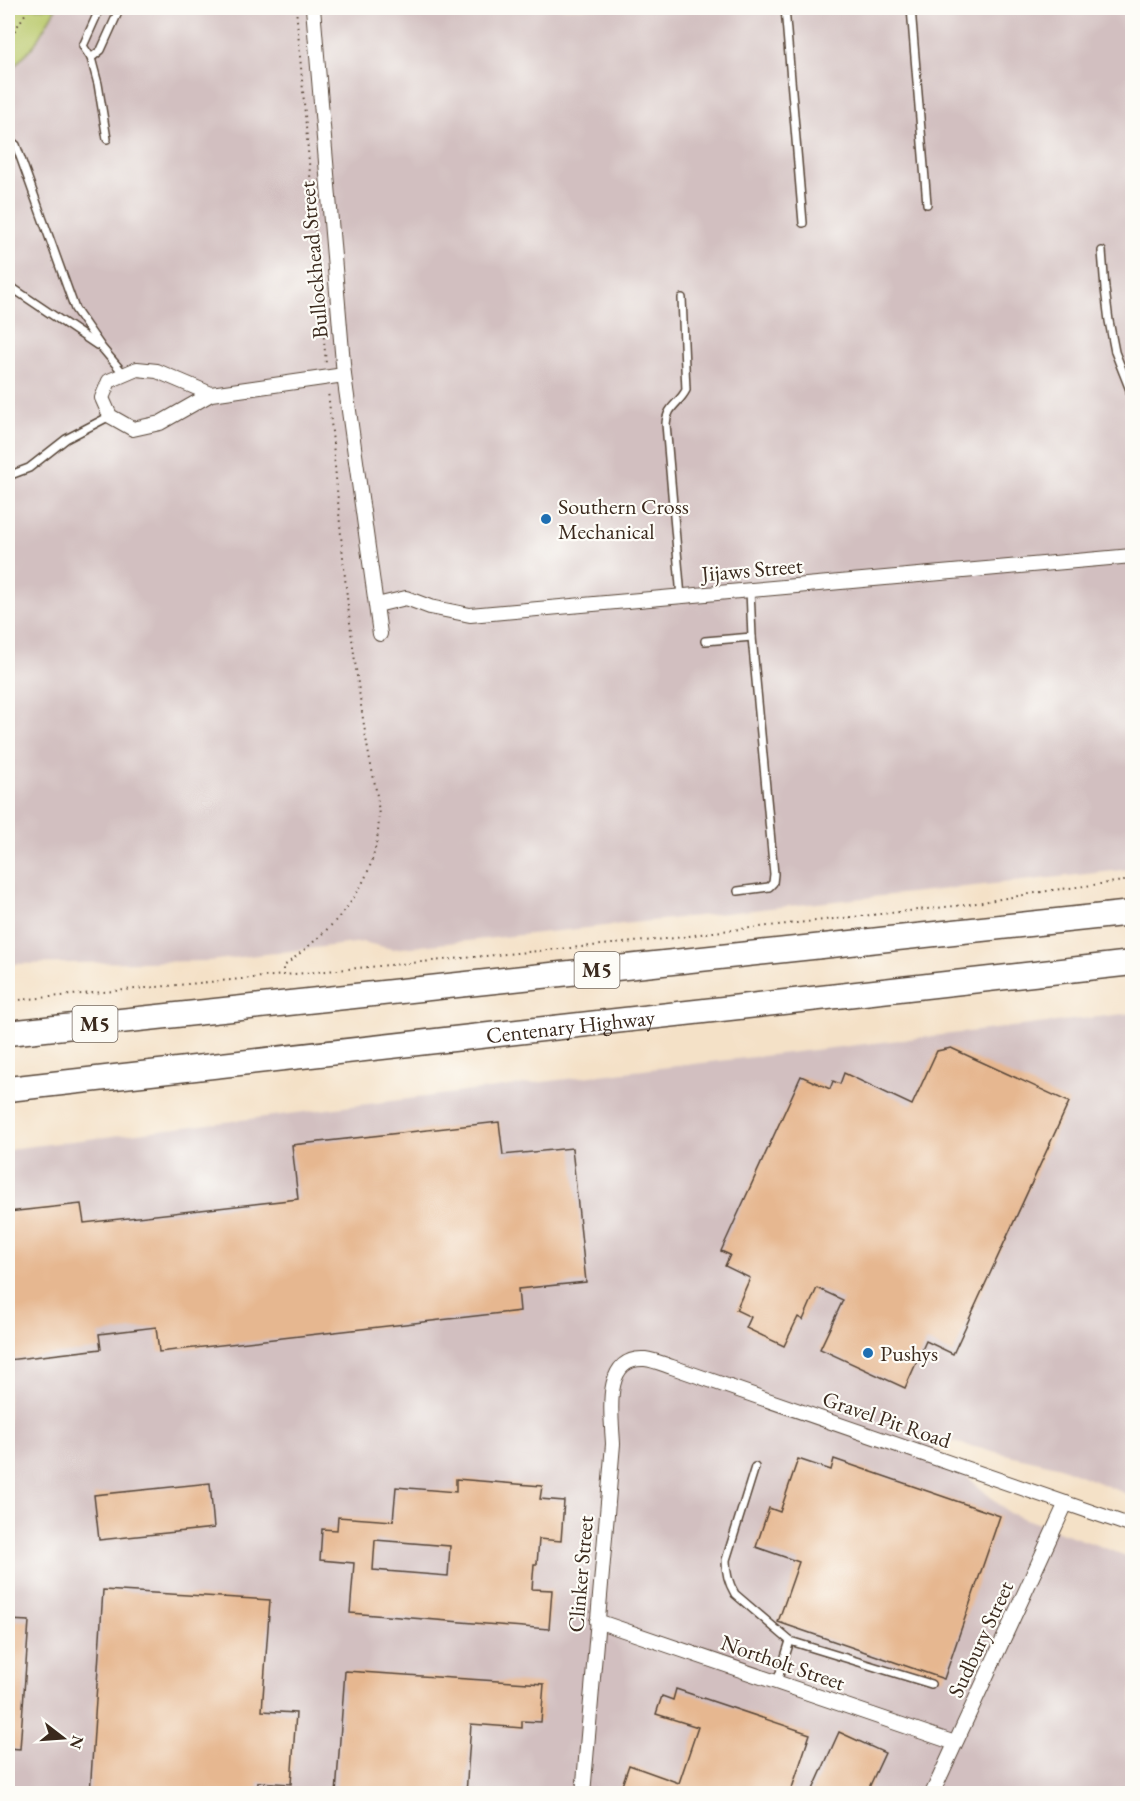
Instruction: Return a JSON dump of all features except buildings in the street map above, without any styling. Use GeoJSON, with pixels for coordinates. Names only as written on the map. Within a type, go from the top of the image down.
{"type":"FeatureCollection","features":[{"type":"Feature","properties":{"kind":"highway","name":"M5"},"geometry":{"type":"LineString","coordinates":[[8,1033],[1132,914]]}},
{"type":"Feature","properties":{"kind":"highway","name":"Centenary Highway"},"geometry":{"type":"LineString","coordinates":[[8,1089],[1132,963]]}},
{"type":"Feature","properties":{"kind":"street","name":"Bullockhead Street"},"geometry":{"type":"LineString","coordinates":[[313,8],[344,375],[377,604]]}},
{"type":"Feature","properties":{"kind":"street"},"geometry":{"type":"LineString","coordinates":[[211,394],[157,371],[137,369],[109,381],[102,398],[110,416],[133,429],[160,423],[211,394],[344,375]]}},
{"type":"Feature","properties":{"kind":"street","name":"Jijaws Street"},"geometry":{"type":"LineString","coordinates":[[377,604],[406,598],[430,607],[470,615],[1132,556]]}},
{"type":"Feature","properties":{"kind":"street"},"geometry":{"type":"LineString","coordinates":[[377,604],[380,634]]}},
{"type":"Feature","properties":{"kind":"street","name":"Gravel Pit Road"},"geometry":{"type":"LineString","coordinates":[[627,1363],[643,1359],[672,1367],[1132,1526]]}},
{"type":"Feature","properties":{"kind":"street","name":"Clinker Street"},"geometry":{"type":"LineString","coordinates":[[583,1794],[613,1444],[611,1391],[618,1373],[627,1363]]}},
{"type":"Feature","properties":{"kind":"street","name":"Sudbury Street"},"geometry":{"type":"LineString","coordinates":[[932,1794],[1066,1503]]}},
{"type":"Feature","properties":{"kind":"street","name":"Northolt Street"},"geometry":{"type":"LineString","coordinates":[[597,1621],[955,1743]]}},
{"type":"Feature","properties":{"kind":"lane"},"geometry":{"type":"LineString","coordinates":[[100,8],[83,46],[92,58],[107,139]]}},
{"type":"Feature","properties":{"kind":"lane"},"geometry":{"type":"LineString","coordinates":[[92,58],[101,50],[120,8]]}},
{"type":"Feature","properties":{"kind":"lane"},"geometry":{"type":"LineString","coordinates":[[785,8],[803,223]]}},
{"type":"Feature","properties":{"kind":"lane"},"geometry":{"type":"LineString","coordinates":[[911,8],[927,204]]}},
{"type":"Feature","properties":{"kind":"lane"},"geometry":{"type":"LineString","coordinates":[[8,139],[16,145],[75,309],[102,348],[124,374]]}},
{"type":"Feature","properties":{"kind":"lane"},"geometry":{"type":"LineString","coordinates":[[1102,251],[1109,321],[1115,352],[1130,390],[1132,420]]}},
{"type":"Feature","properties":{"kind":"lane"},"geometry":{"type":"LineString","coordinates":[[8,285],[102,348]]}},
{"type":"Feature","properties":{"kind":"lane"},"geometry":{"type":"LineString","coordinates":[[681,298],[686,390],[669,410],[666,424],[681,597]]}},
{"type":"Feature","properties":{"kind":"lane"},"geometry":{"type":"LineString","coordinates":[[8,476],[29,468],[66,439],[110,416]]}},
{"type":"Feature","properties":{"kind":"lane"},"geometry":{"type":"LineString","coordinates":[[738,891],[769,887],[773,883],[774,874],[752,637],[750,590]]}},
{"type":"Feature","properties":{"kind":"lane"},"geometry":{"type":"LineString","coordinates":[[705,641],[752,637]]}},
{"type":"Feature","properties":{"kind":"lane"},"geometry":{"type":"LineString","coordinates":[[755,1467],[726,1560],[729,1584],[735,1594],[790,1641],[932,1684]]}},
{"type":"Feature","properties":{"kind":"lane"},"geometry":{"type":"LineString","coordinates":[[777,1682],[790,1641]]}},
{"type":"Feature","properties":{"kind":"path"},"geometry":{"type":"LineString","coordinates":[[8,41],[29,8]]}},
{"type":"Feature","properties":{"kind":"path"},"geometry":{"type":"LineString","coordinates":[[283,976],[283,967],[317,940],[346,911],[365,878],[377,840],[380,810],[368,747]]}},
{"type":"Feature","properties":{"kind":"path"},"geometry":{"type":"LineString","coordinates":[[8,1001],[676,938],[964,905],[1132,880]]}},
{"type":"Feature","properties":{"kind":"shaded area"},"geometry":{"type":"Polygon","coordinates":[[[56,8],[1132,8],[1132,869],[392,949],[363,942],[209,961],[8,964],[8,73],[35,44],[56,8]]]}},
{"type":"Feature","properties":{"kind":"shaded area"},"geometry":{"type":"Polygon","coordinates":[[[1132,1013],[1132,1496],[1057,1466],[918,1434],[1009,1513],[1132,1558],[1132,1793],[8,1794],[8,1151],[17,1148],[591,1076],[1132,1013]]]}},
{"type":"Feature","properties":{"kind":"green space"},"geometry":{"type":"Polygon","coordinates":[[[8,8],[56,8],[35,44],[8,73],[8,8]]]}},
{"type":"Feature","properties":{"kind":"place","name":"Southern Cross Mechanical"},"geometry":{"type":"Point","coordinates":[546,519]}},
{"type":"Feature","properties":{"kind":"place","name":"Pushys"},"geometry":{"type":"Point","coordinates":[868,1353]}}]}
